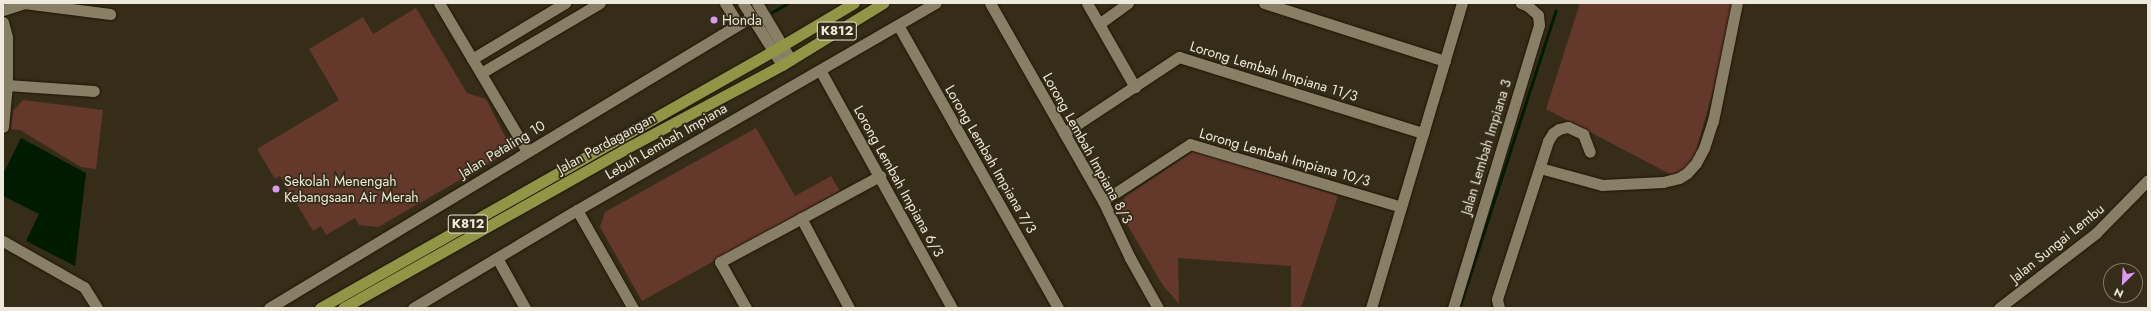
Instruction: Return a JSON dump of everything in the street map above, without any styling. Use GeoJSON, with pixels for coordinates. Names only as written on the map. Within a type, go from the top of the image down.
{"type":"FeatureCollection","features":[{"type":"Feature","properties":{"kind":"main road","name":"Jalan Perdagangan"},"geometry":{"type":"LineString","coordinates":[[320,308],[773,51],[854,3]]}},
{"type":"Feature","properties":{"kind":"main road","name":"Jalan Perdagangan"},"geometry":{"type":"LineString","coordinates":[[343,308],[623,150],[786,63],[883,3]]}},
{"type":"Feature","properties":{"kind":"street"},"geometry":{"type":"LineString","coordinates":[[3,10],[24,3],[110,14]]}},
{"type":"Feature","properties":{"kind":"street"},"geometry":{"type":"LineString","coordinates":[[439,3],[527,151]]}},
{"type":"Feature","properties":{"kind":"street"},"geometry":{"type":"LineString","coordinates":[[472,59],[565,3]]}},
{"type":"Feature","properties":{"kind":"street"},"geometry":{"type":"LineString","coordinates":[[481,73],[600,3]]}},
{"type":"Feature","properties":{"kind":"street"},"geometry":{"type":"LineString","coordinates":[[725,3],[738,24]]}},
{"type":"Feature","properties":{"kind":"street"},"geometry":{"type":"LineString","coordinates":[[743,3],[773,51],[786,63]]}},
{"type":"Feature","properties":{"kind":"street","name":"Lebuh Lembah Impiana"},"geometry":{"type":"LineString","coordinates":[[413,308],[577,210],[936,3]]}},
{"type":"Feature","properties":{"kind":"street","name":"Lorong Lembah Impiana 8/3"},"geometry":{"type":"LineString","coordinates":[[990,3],[1103,201],[1130,258],[1158,308]]}},
{"type":"Feature","properties":{"kind":"street"},"geometry":{"type":"LineString","coordinates":[[1087,3],[1135,87]]}},
{"type":"Feature","properties":{"kind":"street"},"geometry":{"type":"LineString","coordinates":[[1099,24],[1128,3]]}},
{"type":"Feature","properties":{"kind":"street"},"geometry":{"type":"LineString","coordinates":[[1264,3],[1445,61]]}},
{"type":"Feature","properties":{"kind":"street"},"geometry":{"type":"LineString","coordinates":[[1372,308],[1462,3]]}},
{"type":"Feature","properties":{"kind":"street","name":"Jalan Lembah Impiana 3"},"geometry":{"type":"LineString","coordinates":[[1453,308],[1539,26],[1538,15],[1528,6],[1521,3]]}},
{"type":"Feature","properties":{"kind":"street"},"geometry":{"type":"LineString","coordinates":[[1540,168],[1602,185],[1663,182],[1679,178],[1688,173],[1696,163],[1704,148],[1713,121],[1737,3]]}},
{"type":"Feature","properties":{"kind":"street"},"geometry":{"type":"LineString","coordinates":[[760,4],[783,45],[786,63]]}},
{"type":"Feature","properties":{"kind":"street","name":"Jalan Petaling 10"},"geometry":{"type":"LineString","coordinates":[[269,308],[751,16]]}},
{"type":"Feature","properties":{"kind":"street"},"geometry":{"type":"LineString","coordinates":[[3,22],[7,37],[7,85],[3,127]]}},
{"type":"Feature","properties":{"kind":"street","name":"Lorong Lembah Impiana 7/3"},"geometry":{"type":"LineString","coordinates":[[898,25],[1058,308]]}},
{"type":"Feature","properties":{"kind":"street","name":"Lorong Lembah Impiana 11/3"},"geometry":{"type":"LineString","coordinates":[[1064,133],[1179,57],[1423,133]]}},
{"type":"Feature","properties":{"kind":"street","name":"Lorong Lembah Impiana 6/3"},"geometry":{"type":"LineString","coordinates":[[820,70],[952,308]]}},
{"type":"Feature","properties":{"kind":"street"},"geometry":{"type":"LineString","coordinates":[[7,85],[94,91]]}},
{"type":"Feature","properties":{"kind":"street"},"geometry":{"type":"LineString","coordinates":[[1499,308],[1497,299],[1548,141],[1553,133],[1559,129],[1568,127],[1583,134],[1590,152]]}},
{"type":"Feature","properties":{"kind":"street","name":"Lorong Lembah Impiana 10/3"},"geometry":{"type":"LineString","coordinates":[[1103,201],[1190,144],[1401,207]]}},
{"type":"Feature","properties":{"kind":"street"},"geometry":{"type":"LineString","coordinates":[[746,308],[720,262],[880,176]]}},
{"type":"Feature","properties":{"kind":"street","name":"Jalan Sungai Lembu"},"geometry":{"type":"LineString","coordinates":[[1999,308],[2096,233],[2148,180]]}},
{"type":"Feature","properties":{"kind":"street"},"geometry":{"type":"LineString","coordinates":[[577,210],[633,308]]}},
{"type":"Feature","properties":{"kind":"street"},"geometry":{"type":"LineString","coordinates":[[801,218],[849,308]]}},
{"type":"Feature","properties":{"kind":"street"},"geometry":{"type":"LineString","coordinates":[[3,241],[84,286],[95,307]]}},
{"type":"Feature","properties":{"kind":"street"},"geometry":{"type":"LineString","coordinates":[[497,258],[526,308]]}},
{"type":"Feature","properties":{"kind":"shaded area"},"geometry":{"type":"Polygon","coordinates":[[[1580,3],[1738,3],[1687,183],[1546,109],[1580,3]]]}},
{"type":"Feature","properties":{"kind":"shaded area"},"geometry":{"type":"Polygon","coordinates":[[[416,8],[467,93],[486,99],[512,150],[378,227],[359,225],[355,218],[326,235],[321,226],[313,231],[280,176],[275,179],[257,149],[339,100],[309,49],[363,17],[373,34],[416,8]]]}},
{"type":"Feature","properties":{"kind":"shaded area"},"geometry":{"type":"Polygon","coordinates":[[[23,100],[103,110],[96,169],[81,167],[20,130],[11,129],[13,111],[23,100]]]}},
{"type":"Feature","properties":{"kind":"shaded area"},"geometry":{"type":"Polygon","coordinates":[[[756,128],[795,196],[831,176],[840,191],[642,301],[600,227],[605,212],[756,128]]]}},
{"type":"Feature","properties":{"kind":"shaded area"},"geometry":{"type":"Polygon","coordinates":[[[21,138],[86,173],[75,266],[26,241],[39,214],[3,196],[3,174],[21,138]]]}},
{"type":"Feature","properties":{"kind":"shaded area"},"geometry":{"type":"Polygon","coordinates":[[[1194,151],[1338,196],[1301,308],[1291,308],[1291,266],[1178,258],[1179,304],[1162,284],[1118,209],[1125,197],[1194,151]]]}},
{"type":"Feature","properties":{"kind":"waterway"},"geometry":{"type":"LineString","coordinates":[[772,12],[788,3]]}},
{"type":"Feature","properties":{"kind":"waterway"},"geometry":{"type":"LineString","coordinates":[[1459,308],[1556,10]]}},
{"type":"Feature","properties":{"kind":"place","name":"Honda"},"geometry":{"type":"Point","coordinates":[714,20]}},
{"type":"Feature","properties":{"kind":"place","name":"Sekolah Menengah Kebangsaan Air Merah"},"geometry":{"type":"Point","coordinates":[276,189]}}]}
